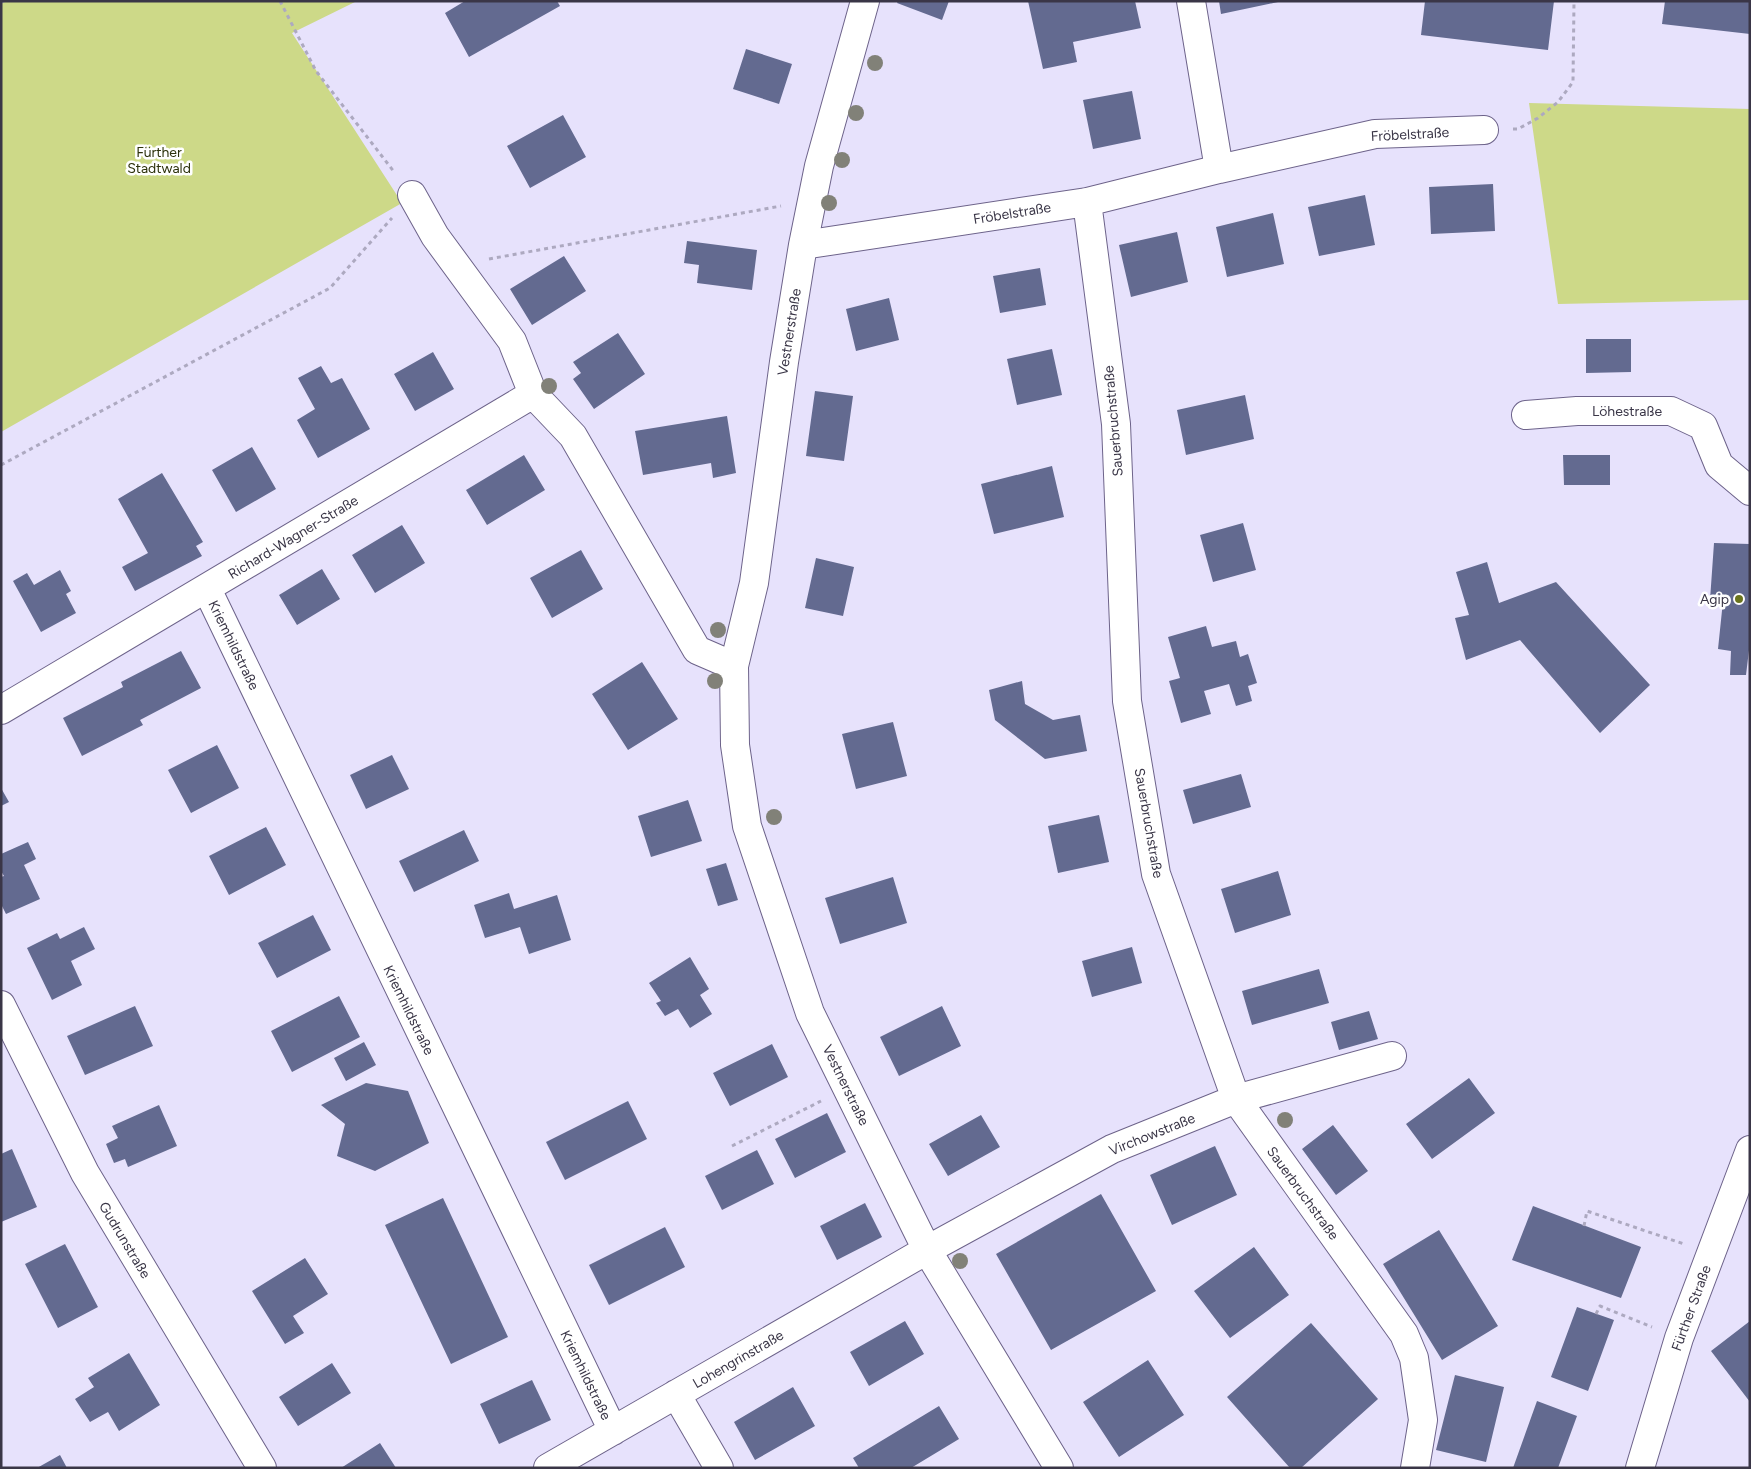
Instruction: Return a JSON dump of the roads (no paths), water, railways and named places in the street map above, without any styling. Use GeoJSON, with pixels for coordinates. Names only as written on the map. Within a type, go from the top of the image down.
{"type":"FeatureCollection","features":[{"type":"Feature","properties":{"kind":"street","name":"Vestnerstraße"},"geometry":{"type":"LineString","coordinates":[[865,1],[818,166],[803,245],[784,362],[754,583],[734,666],[735,745],[747,826],[810,1013],[927,1250],[1059,1468]]}},
{"type":"Feature","properties":{"kind":"street"},"geometry":{"type":"LineString","coordinates":[[1191,1],[1219,169]]}},
{"type":"Feature","properties":{"kind":"street","name":"Fröbelstraße"},"geometry":{"type":"LineString","coordinates":[[803,245],[1086,202],[1219,169],[1375,134],[1484,130]]}},
{"type":"Feature","properties":{"kind":"street"},"geometry":{"type":"LineString","coordinates":[[412,195],[435,236],[512,341],[533,394],[573,436],[697,650],[734,666]]}},
{"type":"Feature","properties":{"kind":"street","name":"Sauerbruchstraße"},"geometry":{"type":"LineString","coordinates":[[1086,202],[1116,424],[1128,701],[1156,874],[1236,1100],[1404,1334],[1414,1358],[1423,1420],[1415,1468]]}},
{"type":"Feature","properties":{"kind":"street","name":"Richard-Wagner-Straße"},"geometry":{"type":"LineString","coordinates":[[1,710],[533,394]]}},
{"type":"Feature","properties":{"kind":"street","name":"Löhestraße"},"geometry":{"type":"LineString","coordinates":[[1526,415],[1577,412],[1671,412],[1703,426],[1719,464],[1750,491]]}},
{"type":"Feature","properties":{"kind":"street","name":"Kriemhildstraße"},"geometry":{"type":"LineString","coordinates":[[207,589],[613,1431]]}},
{"type":"Feature","properties":{"kind":"street","name":"Gudrunstraße"},"geometry":{"type":"LineString","coordinates":[[1,1005],[85,1173],[262,1468]]}},
{"type":"Feature","properties":{"kind":"street","name":"Virchowstraße"},"geometry":{"type":"LineString","coordinates":[[927,1250],[1112,1149],[1236,1100],[1392,1056]]}},
{"type":"Feature","properties":{"kind":"street","name":"Fürther Straße"},"geometry":{"type":"LineString","coordinates":[[1640,1468],[1679,1338],[1750,1150]]}},
{"type":"Feature","properties":{"kind":"street","name":"Lohengrinstraße"},"geometry":{"type":"LineString","coordinates":[[548,1468],[927,1250]]}},
{"type":"Feature","properties":{"kind":"street"},"geometry":{"type":"LineString","coordinates":[[676,1394],[719,1468]]}},
{"type":"Feature","properties":{"kind":"place","name":"Agip"},"geometry":{"type":"Point","coordinates":[1739,599]}},
{"type":"Feature","properties":{"kind":"park label","name":"Fürther Stadtwald"},"geometry":{"type":"Point","coordinates":[159,160]}}]}
